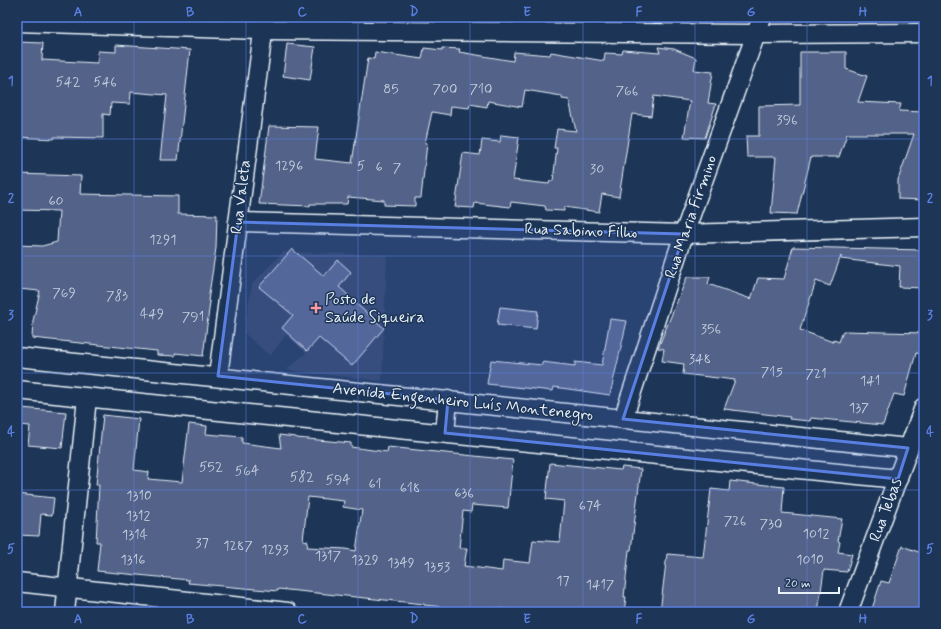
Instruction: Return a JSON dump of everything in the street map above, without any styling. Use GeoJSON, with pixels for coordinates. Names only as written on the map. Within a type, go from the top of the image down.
{"type":"FeatureCollection","features":[{"type":"Feature","properties":{"kind":"street"},"geometry":{"type":"LineString","coordinates":[[17,22],[760,25],[924,33]]}},
{"type":"Feature","properties":{"kind":"street","name":"Rua Valeta"},"geometry":{"type":"LineString","coordinates":[[218,376],[264,23]]}},
{"type":"Feature","properties":{"kind":"street","name":"Rua Maria Firmino"},"geometry":{"type":"LineString","coordinates":[[623,419],[684,234],[760,25]]}},
{"type":"Feature","properties":{"kind":"street","name":"Rua Sabino Filho"},"geometry":{"type":"LineString","coordinates":[[238,222],[684,234],[924,226]]}},
{"type":"Feature","properties":{"kind":"street","name":"Avenida Engenheiro Luís Montenegro"},"geometry":{"type":"LineString","coordinates":[[17,357],[218,376],[908,448]]}},
{"type":"Feature","properties":{"kind":"street","name":"Avenida Engenheiro Luís Montenegro"},"geometry":{"type":"LineString","coordinates":[[17,390],[898,479]]}},
{"type":"Feature","properties":{"kind":"street"},"geometry":{"type":"LineString","coordinates":[[65,612],[87,398]]}},
{"type":"Feature","properties":{"kind":"street"},"geometry":{"type":"LineString","coordinates":[[446,433],[448,400]]}},
{"type":"Feature","properties":{"kind":"street","name":"Rua Tebas"},"geometry":{"type":"LineString","coordinates":[[848,612],[924,407]]}},
{"type":"Feature","properties":{"kind":"street"},"geometry":{"type":"LineString","coordinates":[[17,582],[288,612]]}},
{"type":"Feature","properties":{"kind":"highlighted area"},"geometry":{"type":"Polygon","coordinates":[[[238,222],[684,234],[623,419],[908,448],[898,479],[445,433],[448,400],[218,376],[238,222]]]}},
{"type":"Feature","properties":{"kind":"shaded area","name":"Posto de Saúde Siqueira"},"geometry":{"type":"Polygon","coordinates":[[[283,252],[387,255],[382,381],[286,370],[306,353],[286,335],[270,356],[244,333],[252,284],[283,252]]]}},
{"type":"Feature","properties":{"kind":"building"},"geometry":{"type":"Polygon","coordinates":[[[17,42],[43,43],[42,60],[97,63],[98,51],[116,52],[116,45],[190,50],[178,160],[160,160],[167,95],[131,92],[130,104],[111,103],[110,115],[103,114],[103,138],[54,137],[54,139],[17,137],[17,42]]]}},
{"type":"Feature","properties":{"kind":"building"},"geometry":{"type":"Polygon","coordinates":[[[287,44],[315,47],[310,80],[283,76],[287,44]]]}},
{"type":"Feature","properties":{"kind":"building"},"geometry":{"type":"Polygon","coordinates":[[[658,47],[674,49],[696,58],[694,70],[713,72],[708,103],[716,104],[705,138],[684,137],[690,101],[654,96],[651,116],[632,114],[619,197],[602,194],[599,212],[564,207],[564,211],[546,210],[545,206],[511,202],[510,207],[475,203],[474,208],[455,207],[463,153],[480,155],[482,140],[500,142],[501,135],[519,137],[513,180],[549,184],[550,181],[553,181],[557,148],[554,148],[557,129],[576,131],[569,100],[562,99],[562,96],[525,90],[522,107],[488,101],[487,107],[470,104],[469,108],[451,106],[450,115],[432,112],[425,143],[427,143],[421,198],[415,198],[415,206],[384,205],[384,200],[348,197],[347,204],[310,204],[310,206],[259,204],[269,126],[319,127],[315,159],[352,163],[368,58],[374,59],[375,52],[422,59],[424,48],[442,50],[442,48],[460,49],[459,52],[513,61],[514,52],[550,55],[551,52],[604,61],[605,53],[622,54],[623,50],[660,53],[658,47]]]}},
{"type":"Feature","properties":{"kind":"building"},"geometry":{"type":"Polygon","coordinates":[[[800,52],[846,52],[846,69],[867,76],[858,102],[901,104],[899,111],[924,112],[924,200],[898,199],[898,180],[914,134],[847,134],[839,157],[811,157],[797,214],[771,213],[776,157],[747,157],[746,136],[759,136],[759,106],[800,105],[800,52]]]}},
{"type":"Feature","properties":{"kind":"building"},"geometry":{"type":"Polygon","coordinates":[[[17,174],[81,176],[80,194],[178,196],[178,214],[217,215],[216,248],[208,301],[210,302],[203,356],[175,353],[175,356],[157,355],[157,351],[32,338],[33,321],[40,291],[18,289],[20,268],[17,268],[17,245],[42,246],[57,242],[59,211],[17,210],[17,174]]]}},
{"type":"Feature","properties":{"kind":"building"},"geometry":{"type":"Polygon","coordinates":[[[793,247],[924,250],[924,288],[899,287],[900,266],[841,259],[841,256],[830,286],[816,281],[800,330],[833,342],[834,340],[839,342],[843,331],[924,333],[924,354],[916,353],[904,396],[894,394],[883,425],[811,418],[810,421],[789,419],[790,417],[724,409],[735,380],[683,374],[684,364],[662,361],[664,349],[658,348],[687,277],[710,277],[708,284],[751,299],[758,278],[784,279],[793,247]]]}},
{"type":"Feature","properties":{"kind":"building"},"geometry":{"type":"Polygon","coordinates":[[[292,249],[324,276],[338,260],[351,272],[339,287],[348,295],[347,296],[384,328],[352,366],[319,338],[307,351],[282,328],[293,315],[259,287],[292,249]]]}},
{"type":"Feature","properties":{"kind":"building"},"geometry":{"type":"Polygon","coordinates":[[[500,307],[538,311],[536,329],[497,325],[500,307]]]}},
{"type":"Feature","properties":{"kind":"building"},"geometry":{"type":"Polygon","coordinates":[[[610,319],[627,321],[610,395],[554,387],[553,391],[487,384],[491,360],[542,365],[542,362],[575,366],[575,362],[602,365],[610,319]]]}},
{"type":"Feature","properties":{"kind":"building"},"geometry":{"type":"Polygon","coordinates":[[[21,408],[66,412],[62,448],[28,445],[30,426],[19,425],[21,408]]]}},
{"type":"Feature","properties":{"kind":"building"},"geometry":{"type":"Polygon","coordinates":[[[103,415],[139,419],[134,470],[149,472],[148,479],[182,482],[189,424],[207,426],[206,434],[242,437],[242,443],[281,448],[279,435],[351,443],[351,447],[387,452],[388,447],[513,460],[508,508],[472,505],[471,512],[463,511],[459,548],[467,548],[464,566],[502,571],[503,560],[530,563],[533,540],[560,542],[564,501],[546,499],[550,463],[621,470],[622,467],[641,469],[631,550],[629,550],[624,597],[626,597],[624,612],[539,612],[496,608],[495,612],[478,610],[477,612],[441,612],[442,607],[424,604],[278,589],[278,591],[188,583],[189,580],[97,571],[100,542],[96,542],[99,485],[96,485],[103,415]],[[308,497],[303,540],[308,541],[307,547],[356,551],[362,510],[343,507],[344,501],[308,497]]]}},
{"type":"Feature","properties":{"kind":"building"},"geometry":{"type":"Polygon","coordinates":[[[730,481],[784,487],[782,513],[842,519],[838,541],[840,542],[838,552],[852,554],[847,572],[824,570],[818,612],[660,612],[667,554],[703,557],[711,489],[729,491],[730,481]]]}},
{"type":"Feature","properties":{"kind":"building"},"geometry":{"type":"Polygon","coordinates":[[[17,494],[54,498],[52,515],[41,514],[39,536],[17,535],[17,494]]]}},
{"type":"Feature","properties":{"kind":"building"},"geometry":{"type":"Polygon","coordinates":[[[902,546],[924,554],[924,612],[871,612],[881,581],[889,583],[902,546]]]}},
{"type":"Feature","properties":{"kind":"place","name":"Posto de Saúde Siqueira"},"geometry":{"type":"Point","coordinates":[316,308]}}]}
